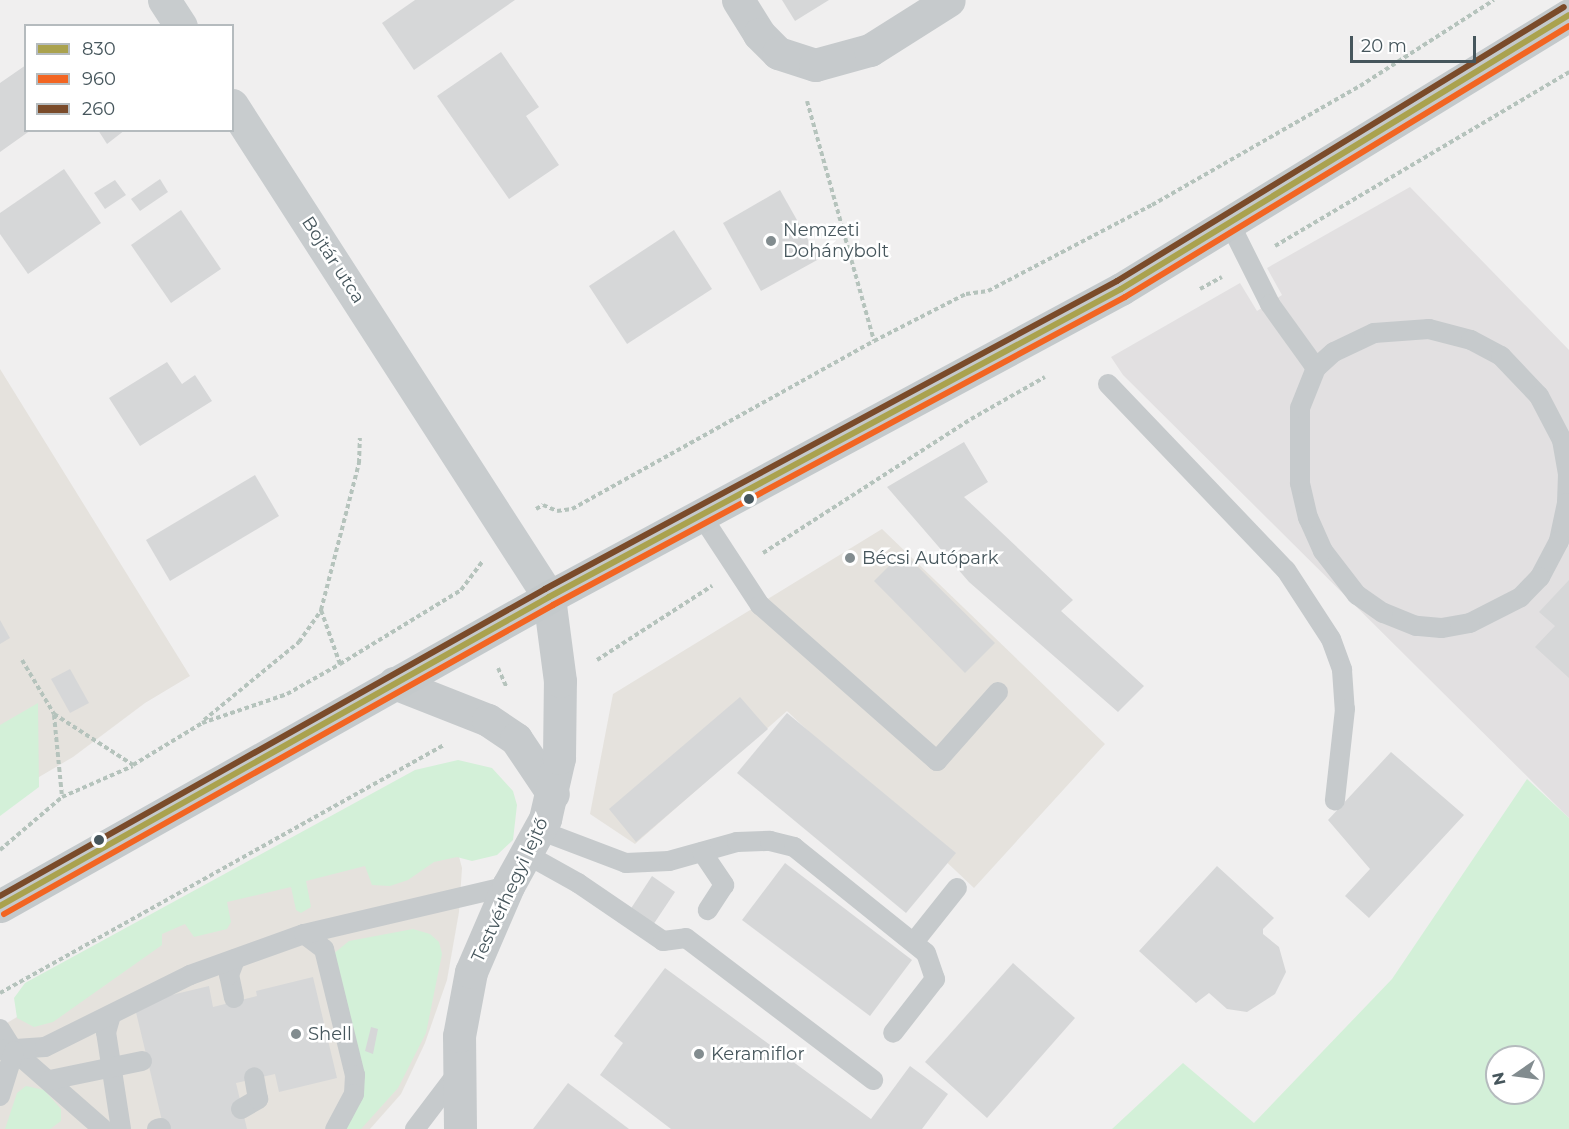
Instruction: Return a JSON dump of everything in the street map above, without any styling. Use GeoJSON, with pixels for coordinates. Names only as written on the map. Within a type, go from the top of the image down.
{"type":"FeatureCollection","features":[{"type":"Feature","properties":{"kind":"main road"},"geometry":{"type":"LineString","coordinates":[[0,906],[549,597],[1074,315],[1230,224],[1569,15]]}},
{"type":"Feature","properties":{"kind":"street"},"geometry":{"type":"LineString","coordinates":[[164,0],[180,24]]}},
{"type":"Feature","properties":{"kind":"street"},"geometry":{"type":"LineString","coordinates":[[738,0],[759,34],[778,53],[815,65],[870,50],[949,0]]}},
{"type":"Feature","properties":{"kind":"street","name":"Bojtár utca"},"geometry":{"type":"LineString","coordinates":[[234,108],[549,597]]}},
{"type":"Feature","properties":{"kind":"street","name":"Testvérhegyi lejtő"},"geometry":{"type":"LineString","coordinates":[[460,1129],[459,1070],[464,999],[471,972],[508,886],[532,842],[553,794],[559,758],[560,681],[549,597]]}},
{"type":"Feature","properties":{"kind":"street","name":"Testvérhegyi lejtő"},"geometry":{"type":"LineString","coordinates":[[394,683],[488,720],[516,739],[553,794]]}},
{"type":"Feature","properties":{"kind":"lane"},"geometry":{"type":"LineString","coordinates":[[1230,224],[1269,303],[1316,368]]}},
{"type":"Feature","properties":{"kind":"lane"},"geometry":{"type":"LineString","coordinates":[[1429,329],[1472,340],[1501,356],[1524,377],[1554,422],[1568,474],[1567,503],[1559,540],[1540,577],[1521,597],[1470,623],[1441,628],[1416,626],[1383,613],[1357,595],[1323,551],[1308,518],[1300,483],[1300,408],[1316,368],[1334,352],[1374,333],[1429,329]]}},
{"type":"Feature","properties":{"kind":"lane"},"geometry":{"type":"LineString","coordinates":[[1107,384],[1286,570],[1330,639],[1342,670],[1345,709],[1335,800]]}},
{"type":"Feature","properties":{"kind":"lane"},"geometry":{"type":"LineString","coordinates":[[701,515],[760,605],[937,761],[998,692]]}},
{"type":"Feature","properties":{"kind":"lane"},"geometry":{"type":"LineString","coordinates":[[532,842],[626,864],[669,861],[737,842],[770,841],[794,847],[926,953],[935,979],[893,1033]]}},
{"type":"Feature","properties":{"kind":"lane"},"geometry":{"type":"LineString","coordinates":[[532,842],[578,883],[663,941],[686,938],[873,1080]]}},
{"type":"Feature","properties":{"kind":"lane"},"geometry":{"type":"LineString","coordinates":[[702,852],[724,885],[708,910]]}},
{"type":"Feature","properties":{"kind":"lane"},"geometry":{"type":"LineString","coordinates":[[7,1050],[45,1047],[190,975],[304,934],[508,886]]}},
{"type":"Feature","properties":{"kind":"lane"},"geometry":{"type":"LineString","coordinates":[[914,942],[957,888]]}},
{"type":"Feature","properties":{"kind":"lane"},"geometry":{"type":"LineString","coordinates":[[304,934],[324,949],[355,1075],[354,1094],[335,1129]]}},
{"type":"Feature","properties":{"kind":"lane"},"geometry":{"type":"LineString","coordinates":[[234,998],[229,975],[235,959]]}},
{"type":"Feature","properties":{"kind":"lane"},"geometry":{"type":"LineString","coordinates":[[111,1015],[106,1032],[121,1129]]}},
{"type":"Feature","properties":{"kind":"lane"},"geometry":{"type":"LineString","coordinates":[[0,1029],[7,1050],[0,1096]]}},
{"type":"Feature","properties":{"kind":"lane"},"geometry":{"type":"LineString","coordinates":[[7,1050],[50,1080],[80,1121],[103,1129]]}},
{"type":"Feature","properties":{"kind":"lane"},"geometry":{"type":"LineString","coordinates":[[50,1080],[112,1070],[142,1061]]}},
{"type":"Feature","properties":{"kind":"lane"},"geometry":{"type":"LineString","coordinates":[[416,1129],[459,1070]]}},
{"type":"Feature","properties":{"kind":"lane"},"geometry":{"type":"LineString","coordinates":[[241,1109],[258,1099],[254,1077]]}},
{"type":"Feature","properties":{"kind":"path"},"geometry":{"type":"LineString","coordinates":[[202,723],[287,694],[460,590],[483,560],[482,538],[543,505],[557,511],[572,509],[874,340],[966,294],[988,291],[1152,205],[1360,86],[1494,0]]}},
{"type":"Feature","properties":{"kind":"path"},"geometry":{"type":"LineString","coordinates":[[795,60],[874,340]]}},
{"type":"Feature","properties":{"kind":"path"},"geometry":{"type":"LineString","coordinates":[[1198,290],[1569,72]]}},
{"type":"Feature","properties":{"kind":"path"},"geometry":{"type":"LineString","coordinates":[[560,681],[971,419],[1048,375]]}},
{"type":"Feature","properties":{"kind":"path"},"geometry":{"type":"LineString","coordinates":[[0,850],[62,797],[133,765],[202,723],[299,642],[321,610],[356,475],[360,438]]}},
{"type":"Feature","properties":{"kind":"path"},"geometry":{"type":"LineString","coordinates":[[321,610],[340,664]]}},
{"type":"Feature","properties":{"kind":"path"},"geometry":{"type":"LineString","coordinates":[[22,660],[54,714],[62,797]]}},
{"type":"Feature","properties":{"kind":"path"},"geometry":{"type":"LineString","coordinates":[[54,714],[133,765]]}},
{"type":"Feature","properties":{"kind":"path"},"geometry":{"type":"LineString","coordinates":[[0,993],[488,720]]}},
{"type":"Feature","properties":{"kind":"shaded area"},"geometry":{"type":"Polygon","coordinates":[[[1410,187],[1569,350],[1569,818],[1123,375],[1111,357],[1240,283],[1257,311],[1282,295],[1267,268],[1410,187]]]}},
{"type":"Feature","properties":{"kind":"shaded area"},"geometry":{"type":"Polygon","coordinates":[[[0,369],[190,676],[145,703],[73,757],[0,800],[0,369]]]}},
{"type":"Feature","properties":{"kind":"shaded area"},"geometry":{"type":"Polygon","coordinates":[[[882,529],[1105,744],[974,888],[787,711],[635,844],[590,814],[613,694],[882,529]]]}},
{"type":"Feature","properties":{"kind":"shaded area"},"geometry":{"type":"Polygon","coordinates":[[[420,781],[450,822],[462,868],[459,912],[447,980],[425,1043],[401,1094],[370,1129],[0,1129],[0,1027],[420,781]]]}},
{"type":"Feature","properties":{"kind":"green space"},"geometry":{"type":"Polygon","coordinates":[[[38,703],[39,787],[0,816],[0,725],[38,703]]]}},
{"type":"Feature","properties":{"kind":"green space"},"geometry":{"type":"Polygon","coordinates":[[[458,760],[492,768],[513,791],[517,805],[513,840],[497,855],[472,861],[457,857],[434,862],[408,880],[390,886],[372,885],[365,866],[306,881],[311,907],[301,913],[296,910],[291,887],[227,902],[231,922],[227,929],[194,937],[185,924],[162,934],[162,945],[53,1022],[34,1027],[17,1018],[14,998],[25,983],[415,770],[458,760]]]}},
{"type":"Feature","properties":{"kind":"green space"},"geometry":{"type":"Polygon","coordinates":[[[1527,779],[1569,818],[1569,1129],[1112,1129],[1183,1063],[1254,1123],[1392,979],[1527,779]]]}},
{"type":"Feature","properties":{"kind":"green space"},"geometry":{"type":"Polygon","coordinates":[[[413,929],[430,934],[439,942],[442,954],[426,1033],[398,1088],[361,1129],[346,1129],[361,1096],[332,955],[349,941],[413,929]]]}},
{"type":"Feature","properties":{"kind":"green space"},"geometry":{"type":"Polygon","coordinates":[[[26,1086],[44,1090],[61,1109],[61,1121],[50,1129],[5,1129],[17,1093],[26,1086]]]}},
{"type":"Feature","properties":{"kind":"building"},"geometry":{"type":"Polygon","coordinates":[[[415,0],[515,0],[414,70],[382,23],[415,0]]]}},
{"type":"Feature","properties":{"kind":"building"},"geometry":{"type":"Polygon","coordinates":[[[782,0],[829,0],[795,21],[782,0]]]}},
{"type":"Feature","properties":{"kind":"building"},"geometry":{"type":"Polygon","coordinates":[[[501,52],[539,107],[526,116],[559,165],[509,199],[437,96],[501,52]]]}},
{"type":"Feature","properties":{"kind":"building"},"geometry":{"type":"Polygon","coordinates":[[[24,66],[24,132],[28,132],[0,152],[0,83],[24,66]]]}},
{"type":"Feature","properties":{"kind":"building"},"geometry":{"type":"Polygon","coordinates":[[[99,132],[122,132],[107,144],[99,132]]]}},
{"type":"Feature","properties":{"kind":"building"},"geometry":{"type":"Polygon","coordinates":[[[64,169],[101,223],[28,274],[0,234],[0,213],[64,169]]]}},
{"type":"Feature","properties":{"kind":"building"},"geometry":{"type":"Polygon","coordinates":[[[160,179],[168,192],[140,211],[131,199],[160,179]]]}},
{"type":"Feature","properties":{"kind":"building"},"geometry":{"type":"Polygon","coordinates":[[[115,180],[126,195],[105,209],[94,193],[115,180]]]}},
{"type":"Feature","properties":{"kind":"building","name":"Nemzeti Dohánybolt"},"geometry":{"type":"Polygon","coordinates":[[[780,190],[819,259],[761,291],[723,223],[780,190]]]}},
{"type":"Feature","properties":{"kind":"building"},"geometry":{"type":"Polygon","coordinates":[[[181,210],[221,269],[171,303],[131,245],[181,210]]]}},
{"type":"Feature","properties":{"kind":"building"},"geometry":{"type":"Polygon","coordinates":[[[674,230],[712,289],[627,344],[589,286],[674,230]]]}},
{"type":"Feature","properties":{"kind":"building"},"geometry":{"type":"Polygon","coordinates":[[[167,362],[182,384],[195,375],[212,401],[140,446],[109,398],[167,362]]]}},
{"type":"Feature","properties":{"kind":"building"},"geometry":{"type":"Polygon","coordinates":[[[964,442],[988,482],[964,497],[1073,600],[1061,611],[1144,686],[1118,712],[969,582],[887,487],[964,442]]]}},
{"type":"Feature","properties":{"kind":"building"},"geometry":{"type":"Polygon","coordinates":[[[255,475],[279,516],[170,581],[146,540],[255,475]]]}},
{"type":"Feature","properties":{"kind":"building"},"geometry":{"type":"Polygon","coordinates":[[[903,552],[995,643],[965,673],[874,581],[903,552]]]}},
{"type":"Feature","properties":{"kind":"building"},"geometry":{"type":"Polygon","coordinates":[[[1569,580],[1569,678],[1535,647],[1555,626],[1539,612],[1569,580]]]}},
{"type":"Feature","properties":{"kind":"building"},"geometry":{"type":"Polygon","coordinates":[[[0,620],[10,638],[0,644],[0,620]]]}},
{"type":"Feature","properties":{"kind":"building"},"geometry":{"type":"Polygon","coordinates":[[[70,669],[89,703],[70,713],[51,679],[70,669]]]}},
{"type":"Feature","properties":{"kind":"building"},"geometry":{"type":"Polygon","coordinates":[[[740,697],[768,729],[636,842],[609,809],[740,697]]]}},
{"type":"Feature","properties":{"kind":"building"},"geometry":{"type":"Polygon","coordinates":[[[787,713],[956,853],[906,913],[737,773],[787,713]]]}},
{"type":"Feature","properties":{"kind":"building"},"geometry":{"type":"Polygon","coordinates":[[[1391,752],[1464,815],[1369,918],[1345,896],[1370,869],[1328,820],[1391,752]]]}},
{"type":"Feature","properties":{"kind":"building"},"geometry":{"type":"Polygon","coordinates":[[[785,863],[912,960],[870,1016],[742,920],[785,863]]]}},
{"type":"Feature","properties":{"kind":"building"},"geometry":{"type":"Polygon","coordinates":[[[1217,866],[1274,918],[1263,929],[1263,934],[1279,947],[1286,972],[1275,994],[1247,1012],[1227,1009],[1209,993],[1196,1003],[1139,951],[1217,866]]]}},
{"type":"Feature","properties":{"kind":"building"},"geometry":{"type":"Polygon","coordinates":[[[652,876],[675,892],[653,925],[630,910],[652,876]]]}},
{"type":"Feature","properties":{"kind":"building"},"geometry":{"type":"Polygon","coordinates":[[[1013,963],[1075,1018],[987,1118],[925,1062],[1013,963]]]}},
{"type":"Feature","properties":{"kind":"building","name":"Keramiflor"},"geometry":{"type":"Polygon","coordinates":[[[665,968],[871,1119],[910,1066],[948,1094],[922,1129],[671,1129],[600,1075],[623,1043],[614,1036],[665,968]]]}},
{"type":"Feature","properties":{"kind":"building"},"geometry":{"type":"Polygon","coordinates":[[[313,977],[337,1078],[279,1092],[275,1074],[236,1083],[247,1129],[164,1129],[134,1004],[209,986],[213,1007],[257,996],[256,991],[313,977]]]}},
{"type":"Feature","properties":{"kind":"building"},"geometry":{"type":"Polygon","coordinates":[[[371,1027],[378,1029],[373,1054],[365,1051],[371,1027]]]}},
{"type":"Feature","properties":{"kind":"building"},"geometry":{"type":"Polygon","coordinates":[[[568,1083],[629,1129],[533,1129],[568,1083]]]}},
{"type":"Feature","properties":{"kind":"transit line","name":"260"},"geometry":{"type":"LineString","coordinates":[[0,896],[545,589],[1117,281],[1564,7]]}},
{"type":"Feature","properties":{"kind":"transit line","name":"830"},"geometry":{"type":"LineString","coordinates":[[0,906],[549,597],[1121,289],[1569,15]]}},
{"type":"Feature","properties":{"kind":"transit line","name":"960"},"geometry":{"type":"LineString","coordinates":[[4,914],[553,605],[1125,297],[1569,26]]}},
{"type":"Feature","properties":{"kind":"place","name":"Nemzeti Dohánybolt"},"geometry":{"type":"Point","coordinates":[771,241]}},
{"type":"Feature","properties":{"kind":"place","name":"Bécsi Autópark"},"geometry":{"type":"Point","coordinates":[850,558]}},
{"type":"Feature","properties":{"kind":"place","name":"Shell"},"geometry":{"type":"Point","coordinates":[296,1034]}},
{"type":"Feature","properties":{"kind":"place","name":"Keramiflor"},"geometry":{"type":"Point","coordinates":[699,1054]}}]}
